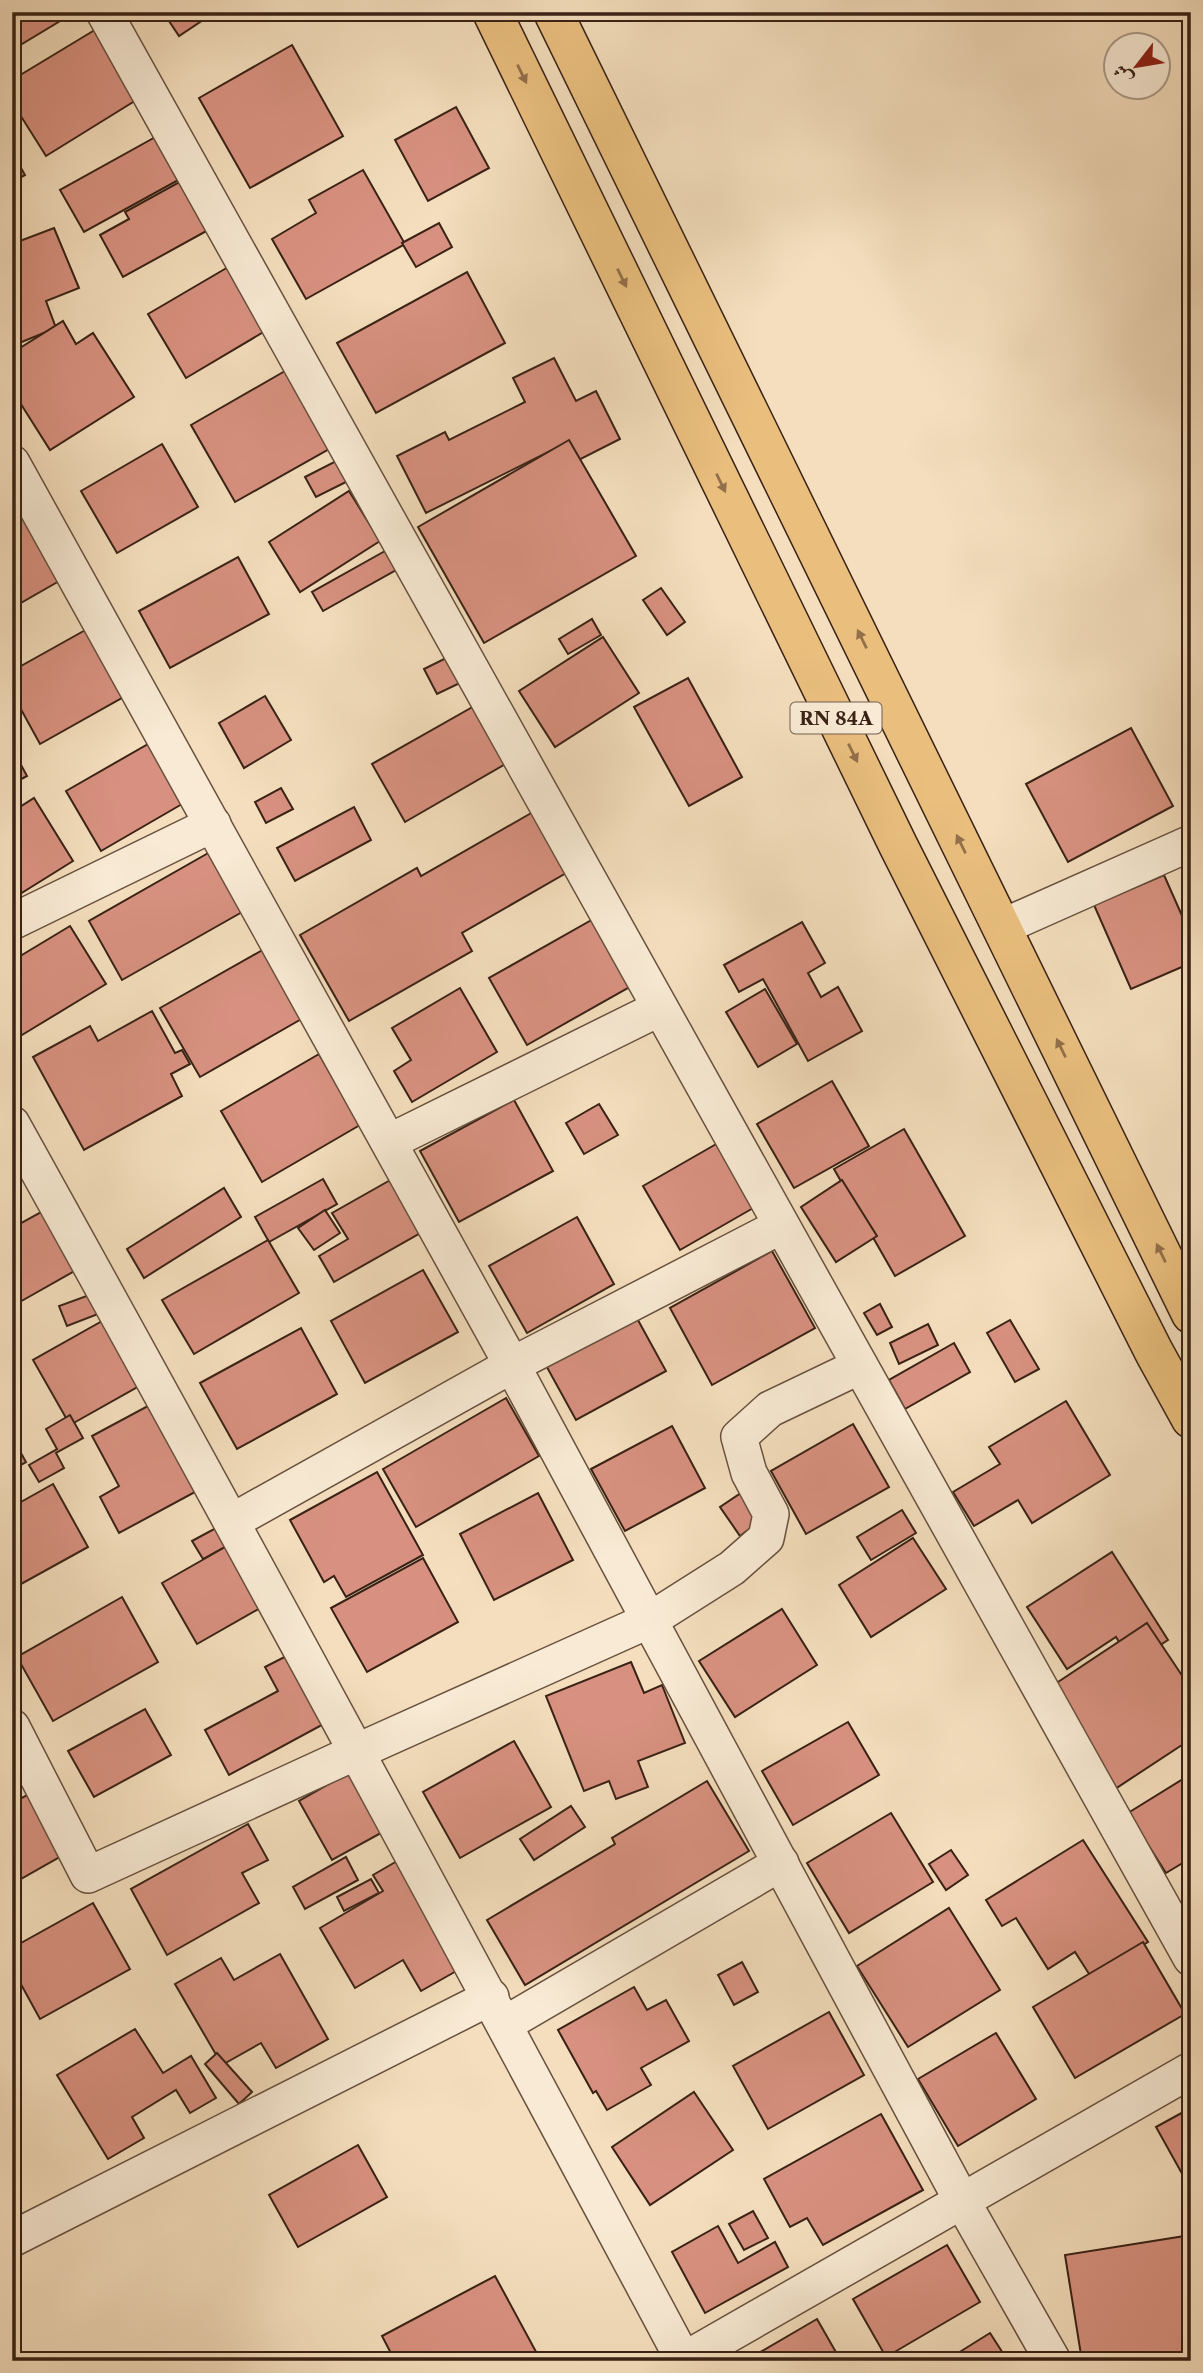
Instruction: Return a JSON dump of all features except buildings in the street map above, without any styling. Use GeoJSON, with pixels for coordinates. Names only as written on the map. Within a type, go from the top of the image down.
{"type":"FeatureCollection","features":[{"type":"Feature","properties":{"kind":"main road","name":"RN 84A"},"geometry":{"type":"LineString","coordinates":[[492,12],[898,845],[1154,1352],[1191,1419]]}},
{"type":"Feature","properties":{"kind":"main road","name":"RN 84A"},"geometry":{"type":"LineString","coordinates":[[553,12],[1191,1314]]}},
{"type":"Feature","properties":{"kind":"street"},"geometry":{"type":"LineString","coordinates":[[104,12],[1191,1958]]}},
{"type":"Feature","properties":{"kind":"street"},"geometry":{"type":"LineString","coordinates":[[12,463],[512,1365],[962,2201],[1053,2361]]}},
{"type":"Feature","properties":{"kind":"street"},"geometry":{"type":"LineString","coordinates":[[12,922],[213,824]]}},
{"type":"Feature","properties":{"kind":"street"},"geometry":{"type":"LineString","coordinates":[[1002,927],[1191,843]]}},
{"type":"Feature","properties":{"kind":"street"},"geometry":{"type":"LineString","coordinates":[[389,1142],[660,1008]]}},
{"type":"Feature","properties":{"kind":"street"},"geometry":{"type":"LineString","coordinates":[[12,1124],[233,1521],[684,2360],[1191,2070]]}},
{"type":"Feature","properties":{"kind":"street"},"geometry":{"type":"LineString","coordinates":[[233,1521],[512,1365],[781,1226]]}},
{"type":"Feature","properties":{"kind":"street"},"geometry":{"type":"LineString","coordinates":[[12,1727],[88,1875],[650,1620],[732,1568],[766,1538],[771,1514],[748,1473],[739,1437],[770,1409],[860,1366]]}},
{"type":"Feature","properties":{"kind":"street"},"geometry":{"type":"LineString","coordinates":[[12,2239],[498,2010],[781,1863]]}}]}
